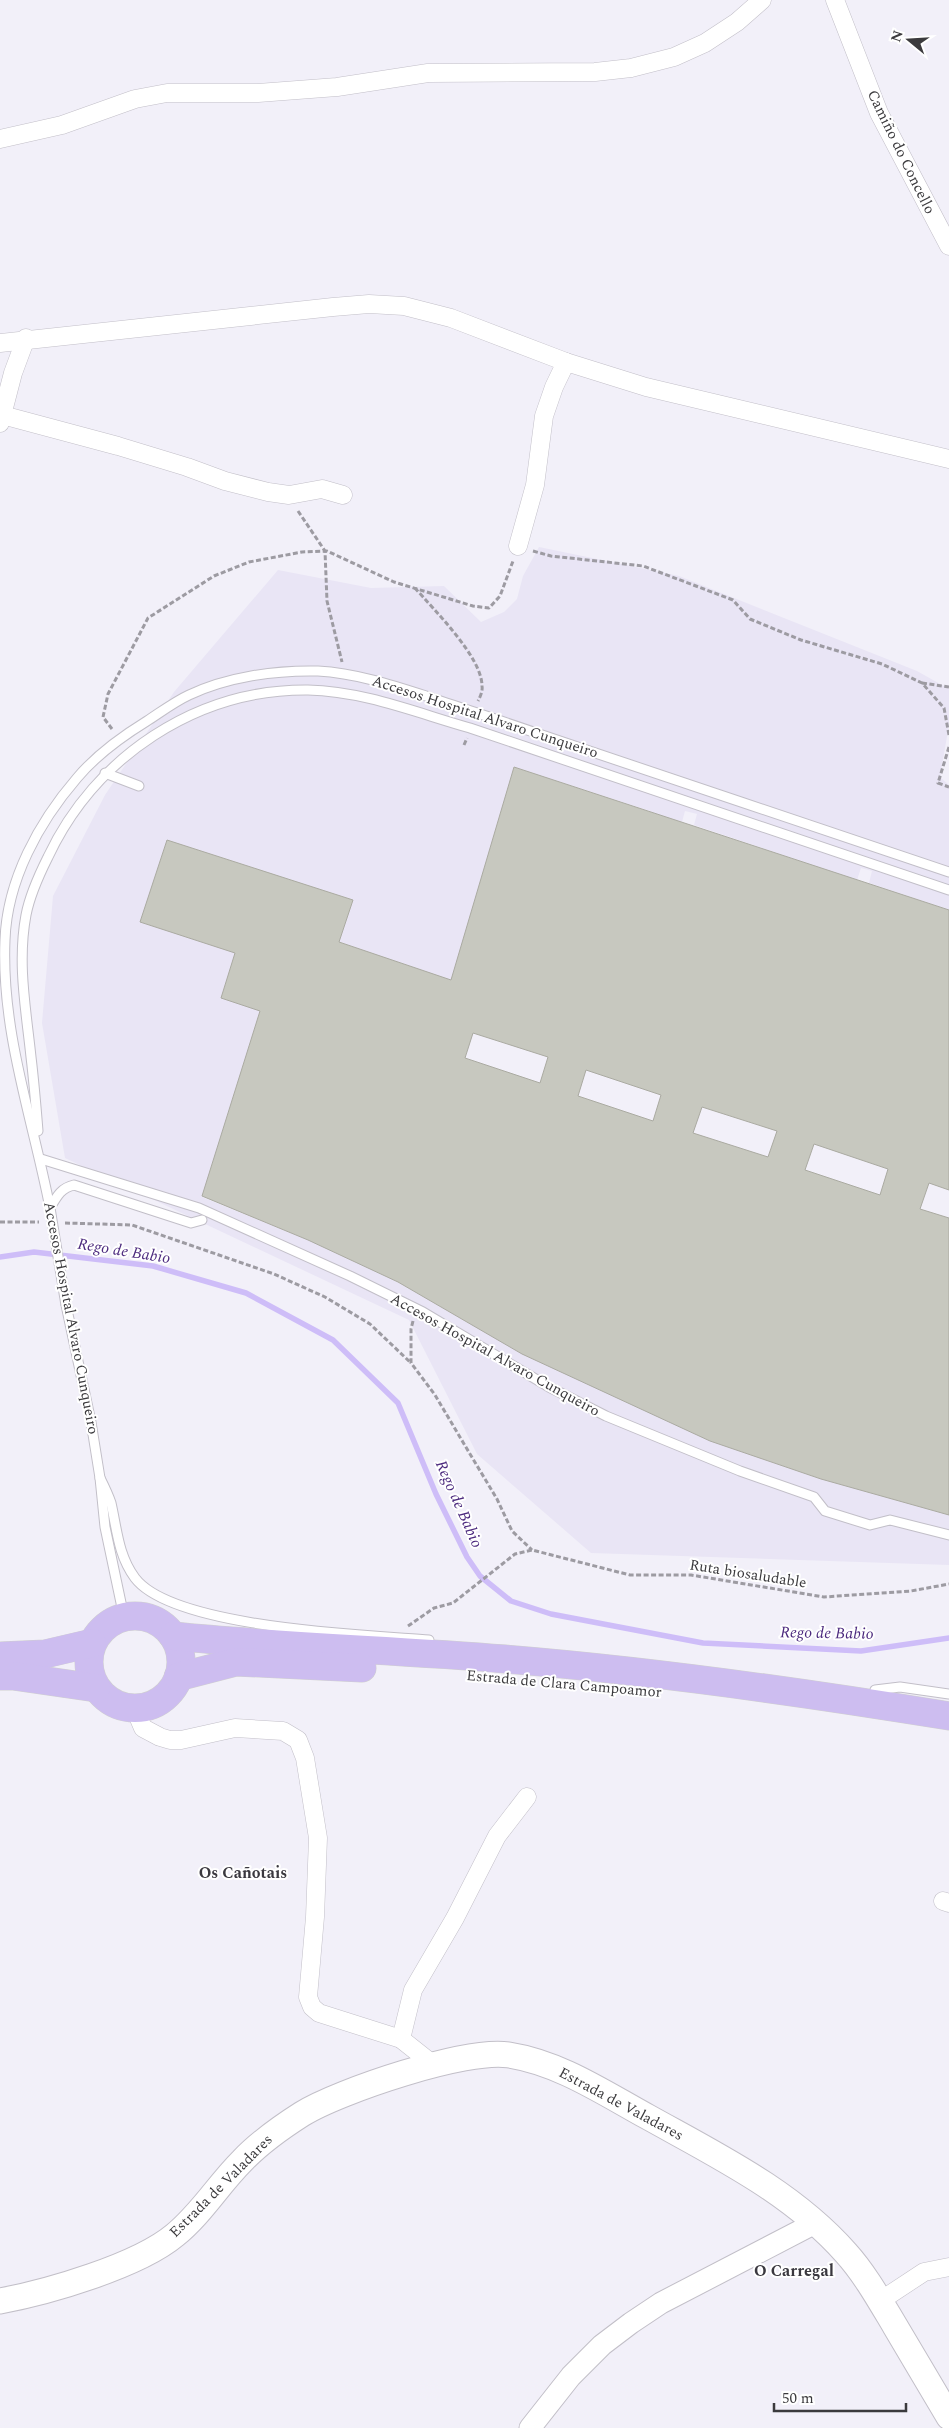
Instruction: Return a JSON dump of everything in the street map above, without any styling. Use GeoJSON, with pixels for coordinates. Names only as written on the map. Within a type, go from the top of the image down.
{"type":"FeatureCollection","features":[{"type":"Feature","properties":{"kind":"main road"},"geometry":{"type":"LineString","coordinates":[[137,1616],[151,1619],[163,1626],[173,1636],[180,1656],[178,1677],[172,1690],[161,1700],[149,1706],[135,1709],[120,1706],[106,1699],[96,1688],[90,1674],[88,1658],[92,1643],[105,1627],[124,1617],[137,1616]]}},
{"type":"Feature","properties":{"kind":"main road","name":"Estrada de Clara Campoamor"},"geometry":{"type":"LineString","coordinates":[[173,1636],[245,1643],[435,1647],[486,1645],[671,1662],[875,1690],[949,1703]]}},
{"type":"Feature","properties":{"kind":"main road"},"geometry":{"type":"LineString","coordinates":[[0,1656],[45,1654],[92,1643]]}},
{"type":"Feature","properties":{"kind":"main road","name":"Estrada de Clara Campoamor"},"geometry":{"type":"LineString","coordinates":[[435,1647],[726,1682],[949,1716]]}},
{"type":"Feature","properties":{"kind":"main road","name":"Estrada de Clara Campoamor"},"geometry":{"type":"LineString","coordinates":[[178,1677],[236,1662],[444,1672],[743,1702],[949,1735]]}},
{"type":"Feature","properties":{"kind":"main road"},"geometry":{"type":"LineString","coordinates":[[0,1676],[13,1676],[96,1688]]}},
{"type":"Feature","properties":{"kind":"main road","name":"Estrada de Valadares"},"geometry":{"type":"LineString","coordinates":[[0,2301],[75,2281],[144,2256],[175,2235],[241,2162],[272,2133],[306,2111],[344,2094],[388,2078],[475,2056],[507,2054],[535,2061],[574,2076],[740,2169],[817,2222],[848,2255],[880,2301],[949,2417]]}},
{"type":"Feature","properties":{"kind":"street"},"geometry":{"type":"LineString","coordinates":[[0,139],[62,125],[135,99],[167,93],[258,92],[337,87],[428,73],[595,72],[630,68],[674,57],[705,43],[737,22],[762,0]]}},
{"type":"Feature","properties":{"kind":"street","name":"Camiño do Concello"},"geometry":{"type":"LineString","coordinates":[[835,0],[879,113],[949,246]]}},
{"type":"Feature","properties":{"kind":"street"},"geometry":{"type":"LineString","coordinates":[[0,343],[26,338],[333,307],[369,304],[395,305],[451,318],[566,362],[646,387],[949,459]]}},
{"type":"Feature","properties":{"kind":"street"},"geometry":{"type":"LineString","coordinates":[[26,338],[13,373],[1,419],[118,446],[187,466],[225,481],[268,492],[289,495],[322,489],[343,495]]}},
{"type":"Feature","properties":{"kind":"street"},"geometry":{"type":"LineString","coordinates":[[518,546],[535,485],[544,416],[554,387],[566,362]]}},
{"type":"Feature","properties":{"kind":"street"},"geometry":{"type":"LineString","coordinates":[[135,1709],[143,1728],[160,1738],[170,1740],[181,1740],[235,1728],[283,1731],[298,1740],[305,1758],[318,1838],[315,1917],[308,1998],[312,2007],[319,2013],[401,2039],[435,2066]]}},
{"type":"Feature","properties":{"kind":"street"},"geometry":{"type":"LineString","coordinates":[[401,2039],[413,1990],[455,1918],[497,1836],[527,1797]]}},
{"type":"Feature","properties":{"kind":"street"},"geometry":{"type":"LineString","coordinates":[[530,2428],[571,2376],[602,2345],[631,2323],[661,2303],[817,2222]]}},
{"type":"Feature","properties":{"kind":"street"},"geometry":{"type":"LineString","coordinates":[[880,2301],[924,2272],[949,2267]]}},
{"type":"Feature","properties":{"kind":"lane","name":"Accesos Hospital Alvaro Cunqueiro"},"geometry":{"type":"LineString","coordinates":[[124,1617],[105,1526],[100,1478],[66,1305],[41,1159],[15,1057],[7,997],[5,940],[9,909],[21,869],[54,804],[87,766],[119,738],[188,695],[222,683],[286,672],[320,671],[341,674],[402,689],[476,712],[949,872]]}},
{"type":"Feature","properties":{"kind":"lane","name":"Accesos Hospital Alvaro Cunqueiro"},"geometry":{"type":"LineString","coordinates":[[41,1159],[31,1056],[23,998],[22,948],[26,913],[37,878],[56,840],[85,796],[105,773],[132,749],[165,728],[196,712],[226,701],[260,694],[307,690],[348,694],[470,728],[949,890]]}},
{"type":"Feature","properties":{"kind":"lane"},"geometry":{"type":"LineString","coordinates":[[105,773],[139,786]]}},
{"type":"Feature","properties":{"kind":"lane","name":"Accesos Hospital Alvaro Cunqueiro"},"geometry":{"type":"LineString","coordinates":[[41,1159],[199,1208],[350,1276],[416,1309],[498,1355],[549,1387],[606,1416],[740,1471],[814,1497],[825,1511],[870,1525],[890,1520],[949,1535]]}},
{"type":"Feature","properties":{"kind":"lane"},"geometry":{"type":"LineString","coordinates":[[50,1208],[65,1187],[74,1185],[191,1223],[202,1220]]}},
{"type":"Feature","properties":{"kind":"lane","name":"Accesos Hospital Alvaro Cunqueiro"},"geometry":{"type":"LineString","coordinates":[[100,1478],[110,1501],[119,1549],[136,1579],[157,1596],[177,1606],[214,1616],[328,1632],[402,1638],[435,1647]]}},
{"type":"Feature","properties":{"kind":"lane"},"geometry":{"type":"LineString","coordinates":[[875,1690],[900,1687],[949,1694]]}},
{"type":"Feature","properties":{"kind":"path"},"geometry":{"type":"LineString","coordinates":[[289,495],[325,551],[327,601],[342,657],[341,674]]}},
{"type":"Feature","properties":{"kind":"path"},"geometry":{"type":"LineString","coordinates":[[119,738],[103,717],[108,694],[148,618],[214,576],[249,562],[302,552],[325,551],[374,574],[414,588],[489,608],[500,596],[518,546],[551,556],[643,566],[733,600],[750,619],[800,640],[882,664],[922,683],[949,687]]}},
{"type":"Feature","properties":{"kind":"path"},"geometry":{"type":"LineString","coordinates":[[414,588],[453,632],[476,665],[482,687],[476,712]]}},
{"type":"Feature","properties":{"kind":"path"},"geometry":{"type":"LineString","coordinates":[[922,683],[944,708],[949,736]]}},
{"type":"Feature","properties":{"kind":"path"},"geometry":{"type":"LineString","coordinates":[[464,745],[470,728]]}},
{"type":"Feature","properties":{"kind":"path"},"geometry":{"type":"LineString","coordinates":[[949,747],[938,783],[949,787]]}},
{"type":"Feature","properties":{"kind":"path"},"geometry":{"type":"LineString","coordinates":[[0,1222],[47,1222]]}},
{"type":"Feature","properties":{"kind":"path"},"geometry":{"type":"LineString","coordinates":[[57,1223],[132,1226],[274,1274],[325,1297],[370,1324],[411,1363],[435,1395],[497,1499],[512,1531],[532,1550]]}},
{"type":"Feature","properties":{"kind":"path"},"geometry":{"type":"LineString","coordinates":[[411,1363],[410,1329],[416,1309]]}},
{"type":"Feature","properties":{"kind":"path"},"geometry":{"type":"LineString","coordinates":[[402,1638],[409,1624],[434,1608],[453,1603],[515,1554],[532,1550]]}},
{"type":"Feature","properties":{"kind":"path","name":"Ruta biosaludable"},"geometry":{"type":"LineString","coordinates":[[532,1550],[630,1575],[691,1575],[824,1597],[911,1591],[949,1584]]}},
{"type":"Feature","properties":{"kind":"shaded area"},"geometry":{"type":"Polygon","coordinates":[[[539,547],[679,576],[917,671],[949,689],[949,725],[940,777],[949,785],[949,910],[869,883],[872,871],[861,868],[857,880],[694,825],[697,814],[685,811],[682,822],[626,888],[650,811],[514,767],[456,964],[457,982],[339,942],[353,900],[167,840],[140,922],[235,953],[221,998],[260,1011],[202,1197],[308,1240],[398,1282],[522,1354],[710,1441],[821,1479],[949,1515],[949,1565],[591,1553],[477,1454],[409,1320],[65,1158],[42,1023],[53,896],[105,795],[174,692],[278,570],[371,588],[444,586],[481,622],[504,612],[517,599],[523,576],[539,547]]]}},
{"type":"Feature","properties":{"kind":"building"},"geometry":{"type":"Polygon","coordinates":[[[514,767],[949,910],[949,1190],[929,1183],[920,1209],[949,1218],[949,1515],[821,1479],[710,1441],[522,1354],[398,1282],[308,1240],[202,1196],[260,1011],[221,998],[235,953],[140,922],[167,840],[353,900],[339,942],[451,980],[514,767]],[[473,1033],[465,1058],[540,1083],[548,1057],[473,1033]],[[586,1070],[578,1096],[653,1121],[661,1095],[586,1070]],[[702,1107],[693,1133],[768,1157],[777,1131],[702,1107]],[[814,1144],[805,1170],[880,1195],[888,1169],[814,1144]]]}},
{"type":"Feature","properties":{"kind":"waterway","name":"Rego de Babio"},"geometry":{"type":"LineString","coordinates":[[0,1257],[34,1252],[153,1266],[246,1293],[333,1340],[398,1403],[436,1494],[467,1557],[480,1576],[511,1601],[551,1614],[703,1643],[861,1651],[949,1638]]}},
{"type":"Feature","properties":{"kind":"district","name":"Os Cañotais"},"geometry":{"type":"Point","coordinates":[243,1873]}},
{"type":"Feature","properties":{"kind":"district","name":"O Carregal"},"geometry":{"type":"Point","coordinates":[794,2271]}}]}
